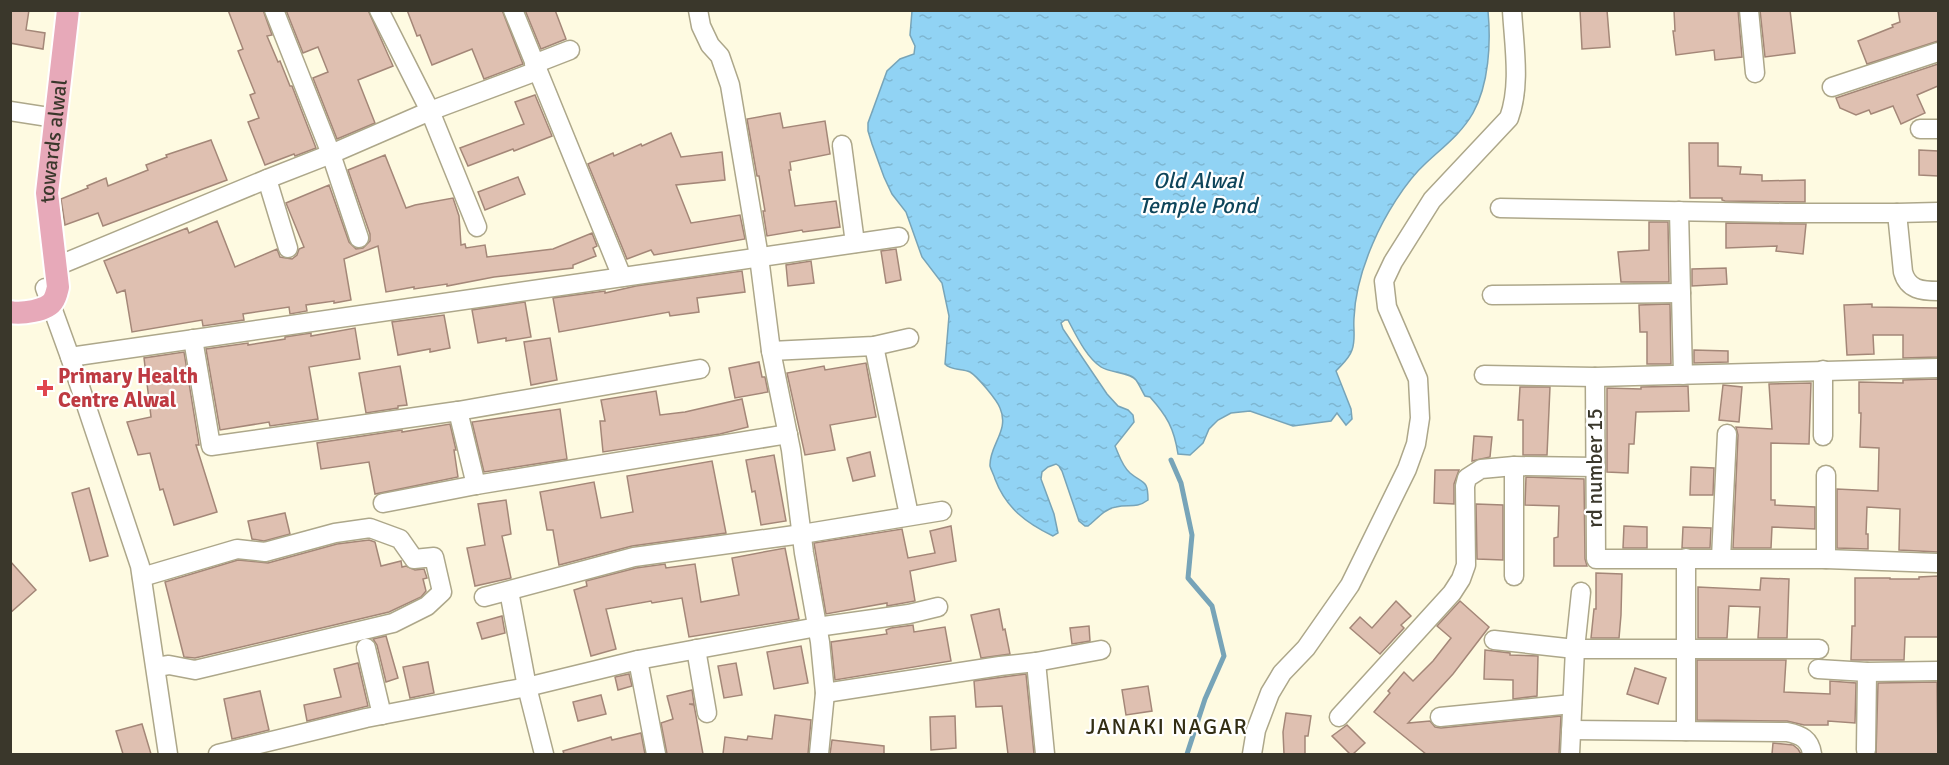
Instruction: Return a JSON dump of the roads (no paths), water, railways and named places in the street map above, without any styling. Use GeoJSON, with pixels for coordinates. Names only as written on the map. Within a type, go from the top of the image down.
{"type":"FeatureCollection","features":[{"type":"Feature","properties":{"kind":"main road","name":"towards alwal"},"geometry":{"type":"LineString","coordinates":[[52,282],[47,193],[68,10]]}},
{"type":"Feature","properties":{"kind":"main road"},"geometry":{"type":"LineString","coordinates":[[10,306],[33,299],[52,282]]}},
{"type":"Feature","properties":{"kind":"main road"},"geometry":{"type":"LineString","coordinates":[[10,312],[18,314],[46,307],[52,282]]}},
{"type":"Feature","properties":{"kind":"street"},"geometry":{"type":"LineString","coordinates":[[274,10],[331,154],[359,238]]}},
{"type":"Feature","properties":{"kind":"street"},"geometry":{"type":"LineString","coordinates":[[380,10],[430,111],[477,227]]}},
{"type":"Feature","properties":{"kind":"street"},"geometry":{"type":"LineString","coordinates":[[513,10],[622,277]]}},
{"type":"Feature","properties":{"kind":"street"},"geometry":{"type":"LineString","coordinates":[[698,10],[701,26],[710,45],[720,56],[730,85],[759,257],[771,351],[788,434],[825,693],[819,754]]}},
{"type":"Feature","properties":{"kind":"street"},"geometry":{"type":"LineString","coordinates":[[1252,754],[1256,730],[1270,693],[1282,673],[1306,648],[1350,585],[1407,469],[1416,444],[1420,418],[1418,378],[1387,307],[1384,281],[1393,262],[1432,200],[1509,118],[1515,102],[1516,87],[1512,10]]}},
{"type":"Feature","properties":{"kind":"street"},"geometry":{"type":"LineString","coordinates":[[1749,10],[1755,73]]}},
{"type":"Feature","properties":{"kind":"street"},"geometry":{"type":"LineString","coordinates":[[168,754],[140,566],[70,357],[52,282],[267,178],[331,154],[536,67],[570,50]]}},
{"type":"Feature","properties":{"kind":"street"},"geometry":{"type":"LineString","coordinates":[[1832,87],[1938,52]]}},
{"type":"Feature","properties":{"kind":"street"},"geometry":{"type":"LineString","coordinates":[[10,111],[55,118]]}},
{"type":"Feature","properties":{"kind":"street"},"geometry":{"type":"LineString","coordinates":[[842,145],[855,243]]}},
{"type":"Feature","properties":{"kind":"street"},"geometry":{"type":"LineString","coordinates":[[267,178],[288,248]]}},
{"type":"Feature","properties":{"kind":"street"},"geometry":{"type":"LineString","coordinates":[[1500,208],[1938,212]]}},
{"type":"Feature","properties":{"kind":"street"},"geometry":{"type":"LineString","coordinates":[[1679,211],[1683,375]]}},
{"type":"Feature","properties":{"kind":"street"},"geometry":{"type":"LineString","coordinates":[[1897,213],[1905,280],[1912,287],[1924,291],[1938,291]]}},
{"type":"Feature","properties":{"kind":"street"},"geometry":{"type":"LineString","coordinates":[[70,357],[898,237]]}},
{"type":"Feature","properties":{"kind":"street"},"geometry":{"type":"LineString","coordinates":[[1492,294],[1681,293]]}},
{"type":"Feature","properties":{"kind":"street"},"geometry":{"type":"LineString","coordinates":[[771,351],[874,346],[909,338]]}},
{"type":"Feature","properties":{"kind":"street"},"geometry":{"type":"LineString","coordinates":[[193,339],[211,446],[458,411],[700,369]]}},
{"type":"Feature","properties":{"kind":"street"},"geometry":{"type":"LineString","coordinates":[[874,346],[909,515]]}},
{"type":"Feature","properties":{"kind":"street"},"geometry":{"type":"LineString","coordinates":[[1484,375],[1595,377],[1938,368]]}},
{"type":"Feature","properties":{"kind":"street"},"geometry":{"type":"LineString","coordinates":[[1823,370],[1823,436]]}},
{"type":"Feature","properties":{"kind":"street","name":"rd number 15"},"geometry":{"type":"LineString","coordinates":[[1595,377],[1596,559],[1686,558]]}},
{"type":"Feature","properties":{"kind":"street"},"geometry":{"type":"LineString","coordinates":[[458,411],[476,485]]}},
{"type":"Feature","properties":{"kind":"street"},"geometry":{"type":"LineString","coordinates":[[383,503],[476,485],[788,434]]}},
{"type":"Feature","properties":{"kind":"street"},"geometry":{"type":"LineString","coordinates":[[1721,558],[1727,434]]}},
{"type":"Feature","properties":{"kind":"street"},"geometry":{"type":"LineString","coordinates":[[1339,717],[1452,593],[1461,579],[1466,565],[1465,486],[1467,478],[1481,469],[1514,466],[1596,467]]}},
{"type":"Feature","properties":{"kind":"street"},"geometry":{"type":"LineString","coordinates":[[1514,466],[1514,576]]}},
{"type":"Feature","properties":{"kind":"street"},"geometry":{"type":"LineString","coordinates":[[1826,475],[1826,559]]}},
{"type":"Feature","properties":{"kind":"street"},"geometry":{"type":"LineString","coordinates":[[484,597],[634,557],[802,534],[942,511]]}},
{"type":"Feature","properties":{"kind":"street"},"geometry":{"type":"LineString","coordinates":[[142,577],[237,549],[265,552],[335,533],[370,528],[400,539],[414,559],[434,557],[442,592],[427,606],[393,623],[195,670],[169,665],[156,667]]}},
{"type":"Feature","properties":{"kind":"street"},"geometry":{"type":"LineString","coordinates":[[1686,731],[1686,558],[1938,563]]}},
{"type":"Feature","properties":{"kind":"street"},"geometry":{"type":"LineString","coordinates":[[509,591],[527,687],[544,754]]}},
{"type":"Feature","properties":{"kind":"street"},"geometry":{"type":"LineString","coordinates":[[1570,754],[1575,649],[1581,592]]}},
{"type":"Feature","properties":{"kind":"street"},"geometry":{"type":"LineString","coordinates":[[218,754],[382,715],[527,687],[638,660],[817,627],[909,614],[938,607]]}},
{"type":"Feature","properties":{"kind":"street"},"geometry":{"type":"LineString","coordinates":[[1494,640],[1575,649],[1819,649]]}},
{"type":"Feature","properties":{"kind":"street"},"geometry":{"type":"LineString","coordinates":[[366,648],[382,715]]}},
{"type":"Feature","properties":{"kind":"street"},"geometry":{"type":"LineString","coordinates":[[696,649],[707,712]]}},
{"type":"Feature","properties":{"kind":"street"},"geometry":{"type":"LineString","coordinates":[[825,693],[1036,662],[1101,650]]}},
{"type":"Feature","properties":{"kind":"street"},"geometry":{"type":"LineString","coordinates":[[638,660],[656,754]]}},
{"type":"Feature","properties":{"kind":"street"},"geometry":{"type":"LineString","coordinates":[[1036,662],[1045,754]]}},
{"type":"Feature","properties":{"kind":"street"},"geometry":{"type":"LineString","coordinates":[[1818,669],[1867,672],[1938,670]]}},
{"type":"Feature","properties":{"kind":"street"},"geometry":{"type":"LineString","coordinates":[[1866,750],[1867,672]]}},
{"type":"Feature","properties":{"kind":"street"},"geometry":{"type":"LineString","coordinates":[[1440,717],[1572,704]]}},
{"type":"Feature","properties":{"kind":"street"},"geometry":{"type":"LineString","coordinates":[[1571,730],[1787,732],[1798,734],[1806,739],[1812,754]]}},
{"type":"Feature","properties":{"kind":"water","name":"Old Alwal Temple Pond"},"geometry":{"type":"Polygon","coordinates":[[[912,11],[1488,11],[1488,63],[1483,89],[1473,113],[1457,134],[1418,171],[1403,190],[1383,222],[1366,261],[1356,299],[1353,346],[1349,356],[1336,371],[1351,409],[1352,419],[1346,425],[1337,413],[1331,421],[1293,426],[1250,411],[1231,413],[1218,420],[1209,429],[1203,443],[1190,455],[1178,454],[1172,430],[1165,417],[1150,397],[1145,396],[1136,380],[1129,375],[1105,369],[1096,363],[1082,345],[1068,320],[1065,320],[1061,323],[1063,329],[1107,394],[1118,406],[1133,415],[1134,422],[1115,446],[1127,470],[1146,485],[1148,500],[1136,505],[1112,508],[1085,526],[1079,521],[1062,471],[1056,464],[1042,472],[1041,479],[1054,514],[1058,533],[1053,536],[1018,514],[1005,498],[990,466],[1003,424],[1000,408],[973,374],[950,368],[945,364],[949,316],[942,283],[922,257],[906,212],[892,194],[884,177],[868,131],[868,123],[887,71],[900,59],[914,54],[915,46],[910,35],[912,11]]]}},
{"type":"Feature","properties":{"kind":"waterway"},"geometry":{"type":"LineString","coordinates":[[1171,460],[1181,483],[1192,535],[1188,578],[1212,606],[1224,656],[1205,699],[1187,754]]}},
{"type":"Feature","properties":{"kind":"place","name":"Primary Health Centre Alwal"},"geometry":{"type":"Point","coordinates":[45,388]}},
{"type":"Feature","properties":{"kind":"district","name":"JANAKI NAGAR"},"geometry":{"type":"Point","coordinates":[1167,726]}}]}
